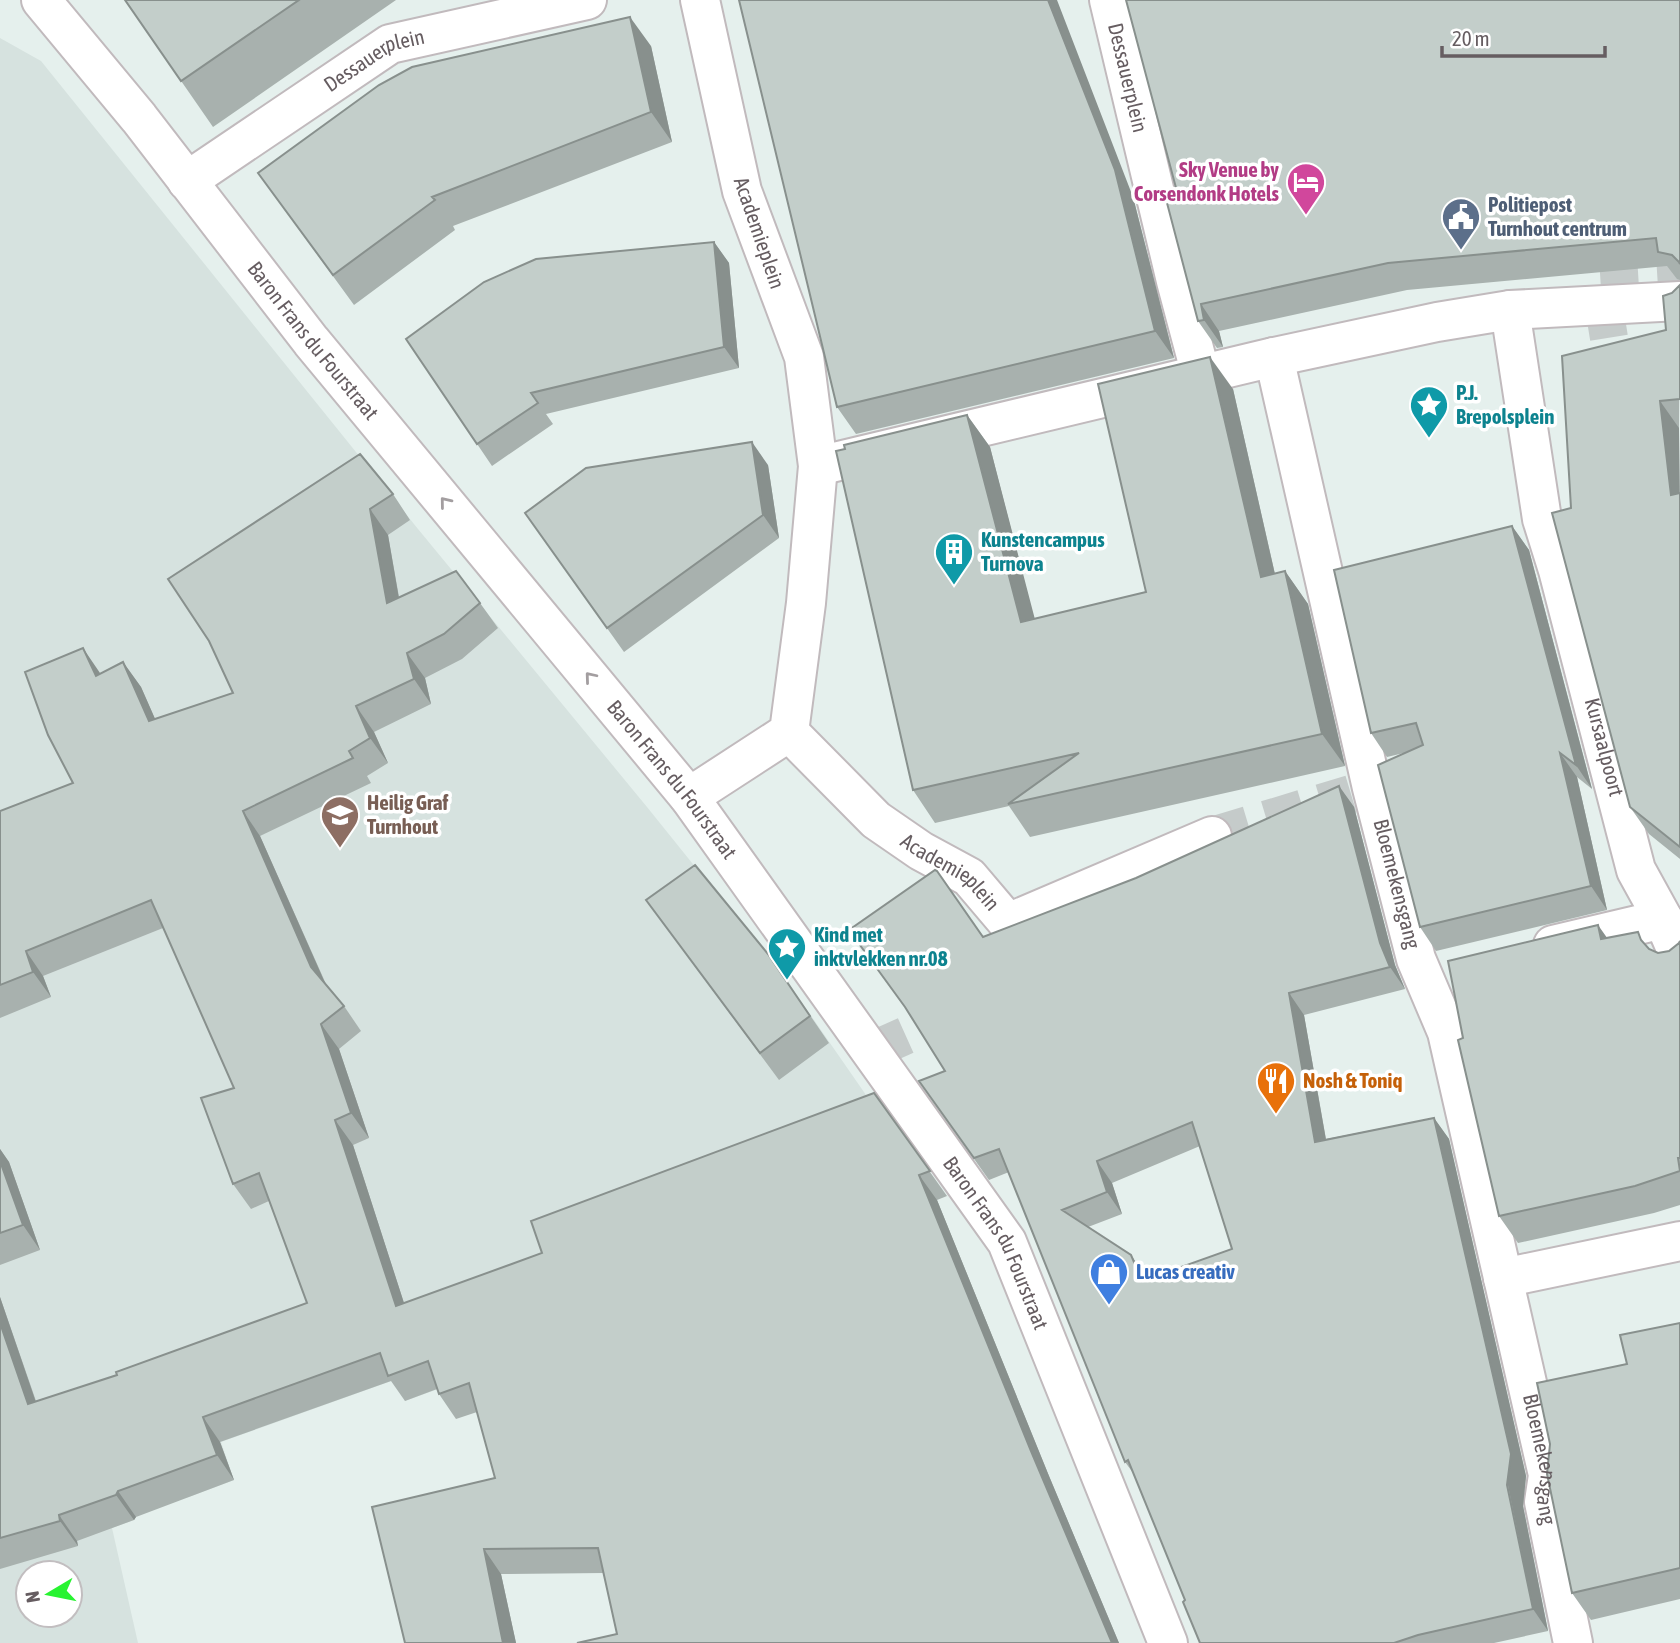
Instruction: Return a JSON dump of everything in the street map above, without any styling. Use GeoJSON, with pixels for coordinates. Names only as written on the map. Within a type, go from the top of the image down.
{"type":"FeatureCollection","features":[{"type":"Feature","properties":{"kind":"street","name":"Baron Frans du Fourstraat"},"geometry":{"type":"LineString","coordinates":[[41,0],[139,118],[311,341],[692,801],[1007,1242],[1168,1643]]}},
{"type":"Feature","properties":{"kind":"street","name":"Dessauerplein"},"geometry":{"type":"LineString","coordinates":[[187,181],[390,44],[587,0]]}},
{"type":"Feature","properties":{"kind":"street","name":"Academieplein"},"geometry":{"type":"LineString","coordinates":[[700,0],[742,191],[803,357],[818,466],[806,603],[789,732],[876,820],[969,877],[1008,923],[1212,836]]}},
{"type":"Feature","properties":{"kind":"street","name":"Dessauerplein"},"geometry":{"type":"LineString","coordinates":[[1109,0],[1176,281],[1219,371]]}},
{"type":"Feature","properties":{"kind":"street"},"geometry":{"type":"LineString","coordinates":[[818,466],[1274,357],[1437,321],[1510,310],[1680,302]]}},
{"type":"Feature","properties":{"kind":"street"},"geometry":{"type":"LineString","coordinates":[[1504,530],[1542,519],[1510,310]]}},
{"type":"Feature","properties":{"kind":"street","name":"Bloemekensgang"},"geometry":{"type":"LineString","coordinates":[[1274,357],[1338,575],[1362,791],[1416,959],[1442,972],[1447,1032],[1548,1475],[1544,1503],[1573,1643]]}},
{"type":"Feature","properties":{"kind":"street","name":"Kursaalpoort"},"geometry":{"type":"LineString","coordinates":[[1542,519],[1558,570],[1636,870],[1663,919],[1680,958]]}},
{"type":"Feature","properties":{"kind":"street"},"geometry":{"type":"LineString","coordinates":[[692,801],[789,732]]}},
{"type":"Feature","properties":{"kind":"street"},"geometry":{"type":"LineString","coordinates":[[1521,953],[1663,919]]}},
{"type":"Feature","properties":{"kind":"street"},"geometry":{"type":"LineString","coordinates":[[1503,1278],[1680,1241]]}},
{"type":"Feature","properties":{"kind":"shaded area","name":"Heilig Graf Turnhout"},"geometry":{"type":"Polygon","coordinates":[[[0,38],[41,61],[787,981],[884,1121],[513,1362],[405,1401],[397,1379],[221,1442],[234,1480],[189,1497],[141,1505],[134,1520],[112,1528],[138,1643],[0,1643],[0,38]]]}},
{"type":"Feature","properties":{"kind":"building"},"geometry":{"type":"Polygon","coordinates":[[[125,0],[299,0],[181,81],[125,0]]]}},
{"type":"Feature","properties":{"kind":"building"},"geometry":{"type":"Polygon","coordinates":[[[739,0],[1048,0],[1115,170],[1155,331],[837,407],[739,0]]]}},
{"type":"Feature","properties":{"kind":"building"},"geometry":{"type":"Polygon","coordinates":[[[1126,0],[1680,0],[1680,264],[1672,255],[1658,252],[1656,238],[1388,263],[1201,304],[1204,320],[1198,321],[1167,203],[1179,199],[1126,0]]]}},
{"type":"Feature","properties":{"kind":"building"},"geometry":{"type":"Polygon","coordinates":[[[630,17],[651,112],[432,197],[435,200],[333,275],[258,173],[379,85],[412,67],[630,17]]]}},
{"type":"Feature","properties":{"kind":"building"},"geometry":{"type":"Polygon","coordinates":[[[714,242],[724,347],[531,393],[538,403],[477,444],[406,339],[484,282],[536,259],[714,242]]]}},
{"type":"Feature","properties":{"kind":"building"},"geometry":{"type":"Polygon","coordinates":[[[1680,285],[1680,399],[1660,401],[1671,495],[1680,493],[1680,847],[1630,807],[1552,513],[1571,508],[1562,356],[1666,330],[1663,296],[1672,293],[1680,285]]]}},
{"type":"Feature","properties":{"kind":"building","name":"Kunstencampus Turnova"},"geometry":{"type":"Polygon","coordinates":[[[1210,357],[1261,577],[1285,571],[1322,734],[1008,804],[1079,753],[913,790],[836,451],[845,449],[844,445],[967,415],[1021,622],[1146,592],[1098,384],[1210,357]]]}},
{"type":"Feature","properties":{"kind":"building"},"geometry":{"type":"Polygon","coordinates":[[[752,442],[763,515],[607,628],[525,513],[586,468],[752,442]]]}},
{"type":"Feature","properties":{"kind":"building"},"geometry":{"type":"Polygon","coordinates":[[[360,454],[393,494],[370,509],[387,603],[456,571],[480,603],[444,634],[407,653],[414,679],[356,706],[370,738],[349,751],[353,758],[243,811],[311,967],[344,1006],[321,1024],[351,1113],[335,1120],[396,1306],[542,1253],[531,1221],[874,1093],[930,1171],[919,1175],[1112,1643],[577,1643],[617,1634],[598,1548],[484,1549],[503,1643],[405,1643],[372,1507],[495,1478],[469,1383],[439,1394],[428,1361],[388,1376],[380,1353],[203,1417],[217,1455],[59,1515],[60,1521],[0,1538],[0,1323],[28,1404],[117,1375],[116,1372],[307,1303],[259,1173],[233,1184],[201,1098],[234,1088],[151,900],[26,951],[33,972],[0,985],[0,811],[73,783],[48,735],[25,672],[83,648],[96,676],[123,662],[149,721],[233,693],[209,641],[168,579],[360,454]]]}},
{"type":"Feature","properties":{"kind":"building"},"geometry":{"type":"Polygon","coordinates":[[[1512,526],[1576,765],[1560,753],[1591,886],[1420,927],[1378,765],[1423,745],[1416,723],[1371,733],[1334,570],[1512,526]]]}},
{"type":"Feature","properties":{"kind":"building"},"geometry":{"type":"Polygon","coordinates":[[[1339,786],[1380,943],[1390,967],[1289,993],[1315,1142],[1434,1118],[1511,1454],[1507,1485],[1533,1609],[1394,1643],[1200,1643],[1183,1602],[1185,1600],[1128,1460],[1125,1462],[999,1149],[974,1158],[919,1081],[945,1071],[905,1007],[849,930],[935,870],[983,937],[1136,878],[1339,786]],[[1192,1122],[1097,1161],[1107,1192],[1062,1210],[1131,1255],[1142,1281],[1232,1249],[1192,1122]]]}},
{"type":"Feature","properties":{"kind":"building"},"geometry":{"type":"Polygon","coordinates":[[[695,865],[768,954],[810,1016],[760,1053],[646,900],[695,865]]]}},
{"type":"Feature","properties":{"kind":"building"},"geometry":{"type":"Polygon","coordinates":[[[1598,925],[1601,939],[1638,932],[1649,949],[1658,953],[1669,951],[1680,941],[1680,1171],[1635,1186],[1499,1216],[1458,1040],[1463,1038],[1448,961],[1598,925]]]}},
{"type":"Feature","properties":{"kind":"building"},"geometry":{"type":"Polygon","coordinates":[[[0,1161],[23,1225],[0,1233],[0,1161]]]}},
{"type":"Feature","properties":{"kind":"building"},"geometry":{"type":"Polygon","coordinates":[[[1680,1323],[1680,1568],[1572,1593],[1547,1474],[1550,1444],[1537,1383],[1627,1364],[1620,1335],[1680,1323]]]}},
{"type":"Feature","properties":{"kind":"tunnel"},"geometry":{"type":"LineString","coordinates":[[1618,394],[1600,282],[1680,277]]}},
{"type":"Feature","properties":{"kind":"tunnel"},"geometry":{"type":"LineString","coordinates":[[1212,836],[1351,794]]}},
{"type":"Feature","properties":{"kind":"tunnel"},"geometry":{"type":"LineString","coordinates":[[871,1051],[967,1008]]}},
{"type":"Feature","properties":{"kind":"place","name":"Sky Venue by Corsendonk Hotels"},"geometry":{"type":"Point","coordinates":[1306,216]}},
{"type":"Feature","properties":{"kind":"place","name":"Politiepost Turnhout centrum"},"geometry":{"type":"Point","coordinates":[1461,251]}},
{"type":"Feature","properties":{"kind":"place","name":"P.J. Brepolsplein"},"geometry":{"type":"Point","coordinates":[1429,439]}},
{"type":"Feature","properties":{"kind":"place","name":"Kunstencampus Turnova"},"geometry":{"type":"Point","coordinates":[954,586]}},
{"type":"Feature","properties":{"kind":"place","name":"Heilig Graf Turnhout"},"geometry":{"type":"Point","coordinates":[340,849]}},
{"type":"Feature","properties":{"kind":"place","name":"Kind met inktvlekken nr.08"},"geometry":{"type":"Point","coordinates":[787,981]}},
{"type":"Feature","properties":{"kind":"place","name":"Nosh & Toniq"},"geometry":{"type":"Point","coordinates":[1276,1115]}},
{"type":"Feature","properties":{"kind":"place","name":"Lucas creativ"},"geometry":{"type":"Point","coordinates":[1109,1306]}}]}
